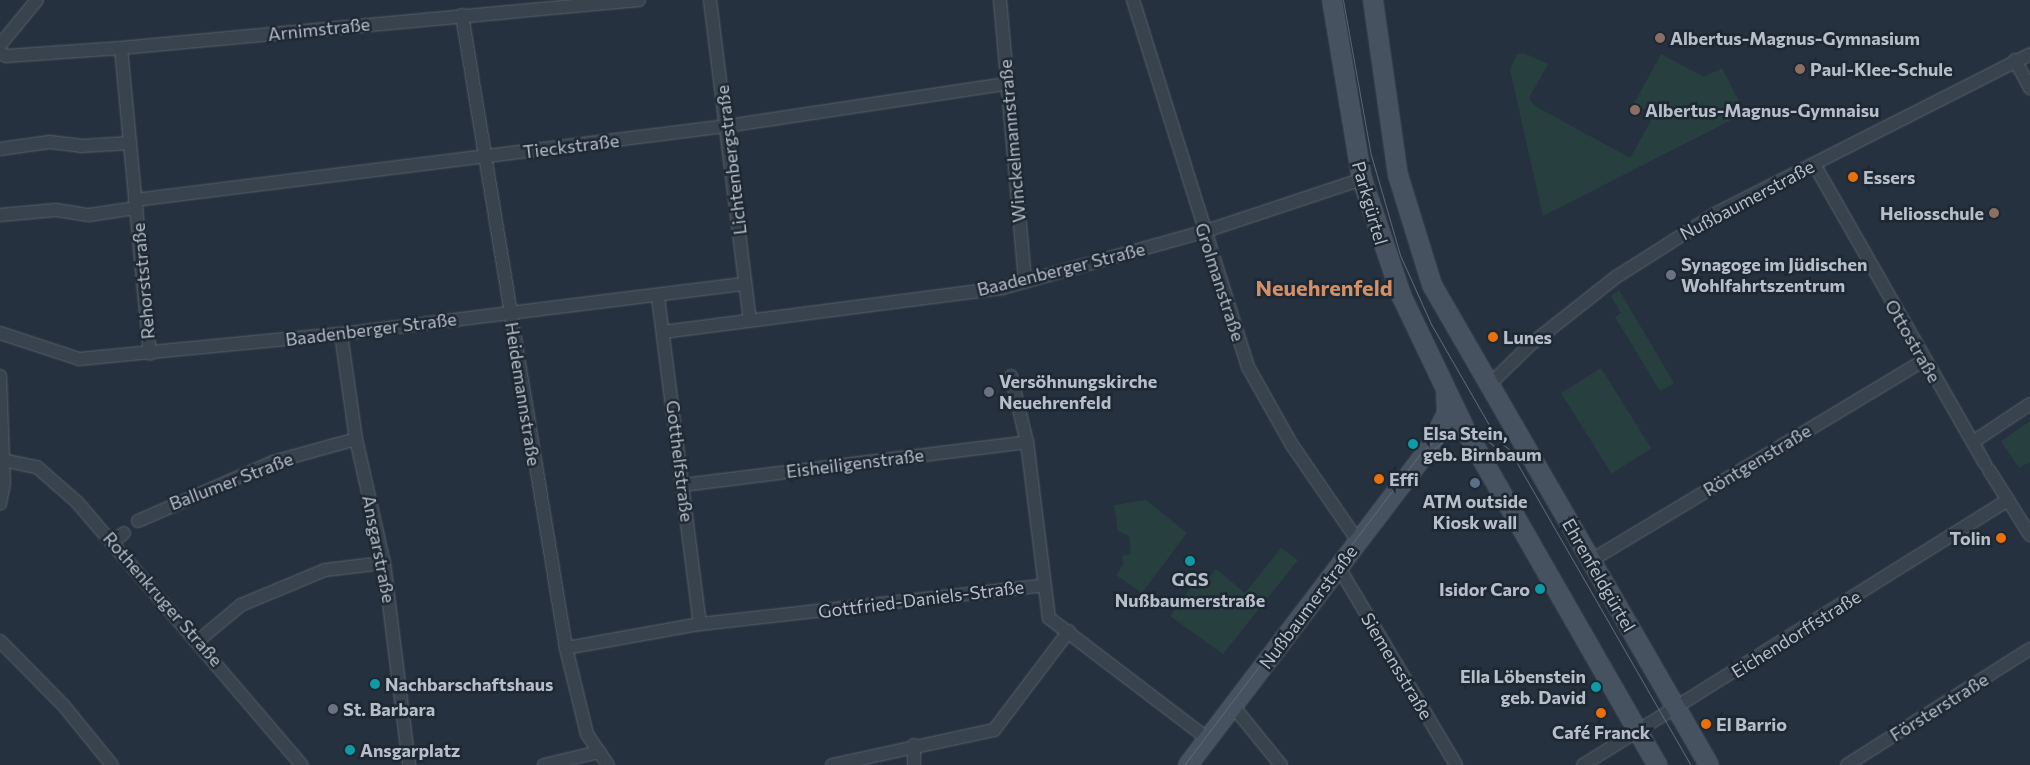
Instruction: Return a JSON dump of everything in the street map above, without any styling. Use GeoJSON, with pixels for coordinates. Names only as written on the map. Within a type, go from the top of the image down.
{"type":"FeatureCollection","features":[{"type":"Feature","properties":{"kind":"main road","name":"Parkgürtel"},"geometry":{"type":"LineString","coordinates":[[1332,0],[1362,179],[1384,252],[1446,394]]}},
{"type":"Feature","properties":{"kind":"main road","name":"Parkgürtel"},"geometry":{"type":"LineString","coordinates":[[1373,0],[1406,210],[1439,299],[1489,385]]}},
{"type":"Feature","properties":{"kind":"main road","name":"Ehrenfeldgürtel"},"geometry":{"type":"LineString","coordinates":[[1489,385],[1709,765]]}},
{"type":"Feature","properties":{"kind":"main road"},"geometry":{"type":"LineString","coordinates":[[1446,394],[1657,765]]}},
{"type":"Feature","properties":{"kind":"main road","name":"Nußbaumerstraße"},"geometry":{"type":"LineString","coordinates":[[1428,450],[1447,413],[1446,394]]}},
{"type":"Feature","properties":{"kind":"main road","name":"Nußbaumerstraße"},"geometry":{"type":"LineString","coordinates":[[1188,765],[1428,450],[1440,439],[1466,431]]}},
{"type":"Feature","properties":{"kind":"street"},"geometry":{"type":"LineString","coordinates":[[0,45],[38,0]]}},
{"type":"Feature","properties":{"kind":"street","name":"Arnimstraße"},"geometry":{"type":"LineString","coordinates":[[0,53],[6,56],[122,48],[462,14],[639,0]]}},
{"type":"Feature","properties":{"kind":"street","name":"Lichtenbergstraße"},"geometry":{"type":"LineString","coordinates":[[710,0],[728,126],[750,320]]}},
{"type":"Feature","properties":{"kind":"street","name":"Winckelmannstraße"},"geometry":{"type":"LineString","coordinates":[[1000,0],[1005,84],[1025,282]]}},
{"type":"Feature","properties":{"kind":"street","name":"Grolmanstraße"},"geometry":{"type":"LineString","coordinates":[[1133,0],[1203,232],[1248,367],[1292,445],[1358,541]]}},
{"type":"Feature","properties":{"kind":"street","name":"Heidemannstraße"},"geometry":{"type":"LineString","coordinates":[[462,14],[566,648],[587,734],[608,765]]}},
{"type":"Feature","properties":{"kind":"street","name":"Rehorststraße"},"geometry":{"type":"LineString","coordinates":[[122,48],[150,354]]}},
{"type":"Feature","properties":{"kind":"street","name":"Nußbaumerstraße"},"geometry":{"type":"LineString","coordinates":[[1489,385],[1530,345],[1616,277],[1717,213],[2030,54]]}},
{"type":"Feature","properties":{"kind":"street"},"geometry":{"type":"LineString","coordinates":[[2016,60],[2030,88]]}},
{"type":"Feature","properties":{"kind":"street","name":"Tieckstraße"},"geometry":{"type":"LineString","coordinates":[[135,204],[728,126],[1005,84]]}},
{"type":"Feature","properties":{"kind":"street"},"geometry":{"type":"LineString","coordinates":[[0,149],[50,142],[81,146],[130,143]]}},
{"type":"Feature","properties":{"kind":"street","name":"Ottostraße"},"geometry":{"type":"LineString","coordinates":[[1814,164],[1972,442],[2030,535]]}},
{"type":"Feature","properties":{"kind":"street","name":"Baadenberger Straße"},"geometry":{"type":"LineString","coordinates":[[663,332],[1025,282],[1203,232],[1362,179]]}},
{"type":"Feature","properties":{"kind":"street","name":"Rehorststraße"},"geometry":{"type":"LineString","coordinates":[[0,215],[56,210],[89,215],[135,204]]}},
{"type":"Feature","properties":{"kind":"street","name":"Baadenberger Straße"},"geometry":{"type":"LineString","coordinates":[[0,333],[79,359],[150,354],[341,334],[511,312],[658,297],[745,284]]}},
{"type":"Feature","properties":{"kind":"street","name":"Gotthelfstraße"},"geometry":{"type":"LineString","coordinates":[[658,297],[700,624]]}},
{"type":"Feature","properties":{"kind":"street","name":"Ansgarstraße"},"geometry":{"type":"LineString","coordinates":[[341,334],[356,439],[384,563],[409,765]]}},
{"type":"Feature","properties":{"kind":"street","name":"Röntgenstraße"},"geometry":{"type":"LineString","coordinates":[[1590,561],[1925,360]]}},
{"type":"Feature","properties":{"kind":"street"},"geometry":{"type":"LineString","coordinates":[[0,376],[3,460],[0,504]]}},
{"type":"Feature","properties":{"kind":"street"},"geometry":{"type":"LineString","coordinates":[[1011,376],[1026,442],[1045,585]]}},
{"type":"Feature","properties":{"kind":"street"},"geometry":{"type":"LineString","coordinates":[[1972,442],[2030,404]]}},
{"type":"Feature","properties":{"kind":"street","name":"Ballumer Straße"},"geometry":{"type":"LineString","coordinates":[[138,521],[273,462],[356,439]]}},
{"type":"Feature","properties":{"kind":"street","name":"Eisheiligenstraße"},"geometry":{"type":"LineString","coordinates":[[683,485],[1026,442]]}},
{"type":"Feature","properties":{"kind":"street","name":"Rothenkruger Straße"},"geometry":{"type":"LineString","coordinates":[[3,460],[23,461],[52,477],[113,542],[199,640],[302,765]]}},
{"type":"Feature","properties":{"kind":"street","name":"Eichendorffstraße"},"geometry":{"type":"LineString","coordinates":[[1583,765],[2008,500]]}},
{"type":"Feature","properties":{"kind":"street"},"geometry":{"type":"LineString","coordinates":[[113,542],[124,534]]}},
{"type":"Feature","properties":{"kind":"street"},"geometry":{"type":"LineString","coordinates":[[199,640],[241,605],[324,570],[384,563]]}},
{"type":"Feature","properties":{"kind":"street","name":"Siemensstraße"},"geometry":{"type":"LineString","coordinates":[[1338,566],[1456,765]]}},
{"type":"Feature","properties":{"kind":"street","name":"Gottfried-Daniels-Straße"},"geometry":{"type":"LineString","coordinates":[[566,648],[700,624],[1045,585],[1049,618],[1069,630],[1208,739]]}},
{"type":"Feature","properties":{"kind":"street"},"geometry":{"type":"LineString","coordinates":[[832,765],[914,745],[994,730],[1069,630]]}},
{"type":"Feature","properties":{"kind":"street"},"geometry":{"type":"LineString","coordinates":[[0,641],[64,706],[112,765]]}},
{"type":"Feature","properties":{"kind":"street","name":"Försterstraße"},"geometry":{"type":"LineString","coordinates":[[1847,765],[2030,649]]}},
{"type":"Feature","properties":{"kind":"street"},"geometry":{"type":"LineString","coordinates":[[1233,706],[1281,765]]}},
{"type":"Feature","properties":{"kind":"street"},"geometry":{"type":"LineString","coordinates":[[914,745],[914,765]]}},
{"type":"Feature","properties":{"kind":"street"},"geometry":{"type":"LineString","coordinates":[[544,765],[600,752]]}},
{"type":"Feature","properties":{"kind":"green space"},"geometry":{"type":"Polygon","coordinates":[[[1524,53],[1548,64],[1529,98],[1535,106],[1630,158],[1654,115],[1634,103],[1661,54],[1704,77],[1722,68],[1745,113],[1543,216],[1510,70],[1517,54],[1524,53]]]}},
{"type":"Feature","properties":{"kind":"green space"},"geometry":{"type":"Polygon","coordinates":[[[1619,290],[1674,383],[1660,391],[1615,317],[1621,313],[1611,296],[1619,290]]]}},
{"type":"Feature","properties":{"kind":"green space"},"geometry":{"type":"Polygon","coordinates":[[[1601,368],[1651,449],[1611,473],[1561,393],[1601,368]]]}},
{"type":"Feature","properties":{"kind":"green space"},"geometry":{"type":"Polygon","coordinates":[[[2030,421],[2030,462],[2019,468],[2001,441],[2030,421]]]}},
{"type":"Feature","properties":{"kind":"green space"},"geometry":{"type":"Polygon","coordinates":[[[1146,500],[1187,533],[1142,593],[1116,575],[1123,565],[1122,556],[1131,554],[1129,536],[1118,531],[1114,505],[1146,500]]]}},
{"type":"Feature","properties":{"kind":"green space"},"geometry":{"type":"Polygon","coordinates":[[[1281,548],[1298,560],[1223,654],[1170,616],[1202,572],[1209,578],[1216,569],[1245,593],[1281,548]]]}},
{"type":"Feature","properties":{"kind":"tram line"},"geometry":{"type":"LineString","coordinates":[[1343,0],[1371,155],[1400,255],[1431,324],[1496,437]]}},
{"type":"Feature","properties":{"kind":"tram line"},"geometry":{"type":"LineString","coordinates":[[1184,765],[1421,453],[1441,434],[1464,428],[1489,433],[1509,449],[1691,765]]}},
{"type":"Feature","properties":{"kind":"tram line"},"geometry":{"type":"LineString","coordinates":[[1430,452],[1444,441],[1468,435],[1489,442],[1504,454]]}},
{"type":"Feature","properties":{"kind":"place","name":"Albertus-Magnus-Gymnasium"},"geometry":{"type":"Point","coordinates":[1660,38]}},
{"type":"Feature","properties":{"kind":"place","name":"Paul-Klee-Schule"},"geometry":{"type":"Point","coordinates":[1800,69]}},
{"type":"Feature","properties":{"kind":"place","name":"Albertus-Magnus-Gymnaisu"},"geometry":{"type":"Point","coordinates":[1635,110]}},
{"type":"Feature","properties":{"kind":"place","name":"Essers"},"geometry":{"type":"Point","coordinates":[1853,177]}},
{"type":"Feature","properties":{"kind":"place","name":"Heliosschule"},"geometry":{"type":"Point","coordinates":[1994,213]}},
{"type":"Feature","properties":{"kind":"place","name":"Synagoge im Jüdischen Wohlfahrtszentrum"},"geometry":{"type":"Point","coordinates":[1671,275]}},
{"type":"Feature","properties":{"kind":"place","name":"Lunes"},"geometry":{"type":"Point","coordinates":[1493,337]}},
{"type":"Feature","properties":{"kind":"place","name":"Versöhnungskirche Neuehrenfeld"},"geometry":{"type":"Point","coordinates":[989,392]}},
{"type":"Feature","properties":{"kind":"place","name":"Elsa Stein, geb. Birnbaum"},"geometry":{"type":"Point","coordinates":[1413,444]}},
{"type":"Feature","properties":{"kind":"place","name":"Effi"},"geometry":{"type":"Point","coordinates":[1379,479]}},
{"type":"Feature","properties":{"kind":"place","name":"ATM outside Kiosk wall"},"geometry":{"type":"Point","coordinates":[1475,483]}},
{"type":"Feature","properties":{"kind":"place","name":"Tolin"},"geometry":{"type":"Point","coordinates":[2001,538]}},
{"type":"Feature","properties":{"kind":"place","name":"GGS Nußbaumerstraße"},"geometry":{"type":"Point","coordinates":[1190,561]}},
{"type":"Feature","properties":{"kind":"place","name":"Isidor Caro"},"geometry":{"type":"Point","coordinates":[1540,589]}},
{"type":"Feature","properties":{"kind":"place","name":"Nachbarschaftshaus"},"geometry":{"type":"Point","coordinates":[375,684]}},
{"type":"Feature","properties":{"kind":"place","name":"Ella Löbenstein geb. David"},"geometry":{"type":"Point","coordinates":[1596,687]}},
{"type":"Feature","properties":{"kind":"place","name":"St. Barbara"},"geometry":{"type":"Point","coordinates":[333,709]}},
{"type":"Feature","properties":{"kind":"place","name":"Café Franck"},"geometry":{"type":"Point","coordinates":[1601,713]}},
{"type":"Feature","properties":{"kind":"place","name":"El Barrio"},"geometry":{"type":"Point","coordinates":[1706,724]}},
{"type":"Feature","properties":{"kind":"place","name":"Ansgarplatz"},"geometry":{"type":"Point","coordinates":[350,750]}},
{"type":"Feature","properties":{"kind":"district","name":"Neuehrenfeld"},"geometry":{"type":"Point","coordinates":[1324,288]}}]}
